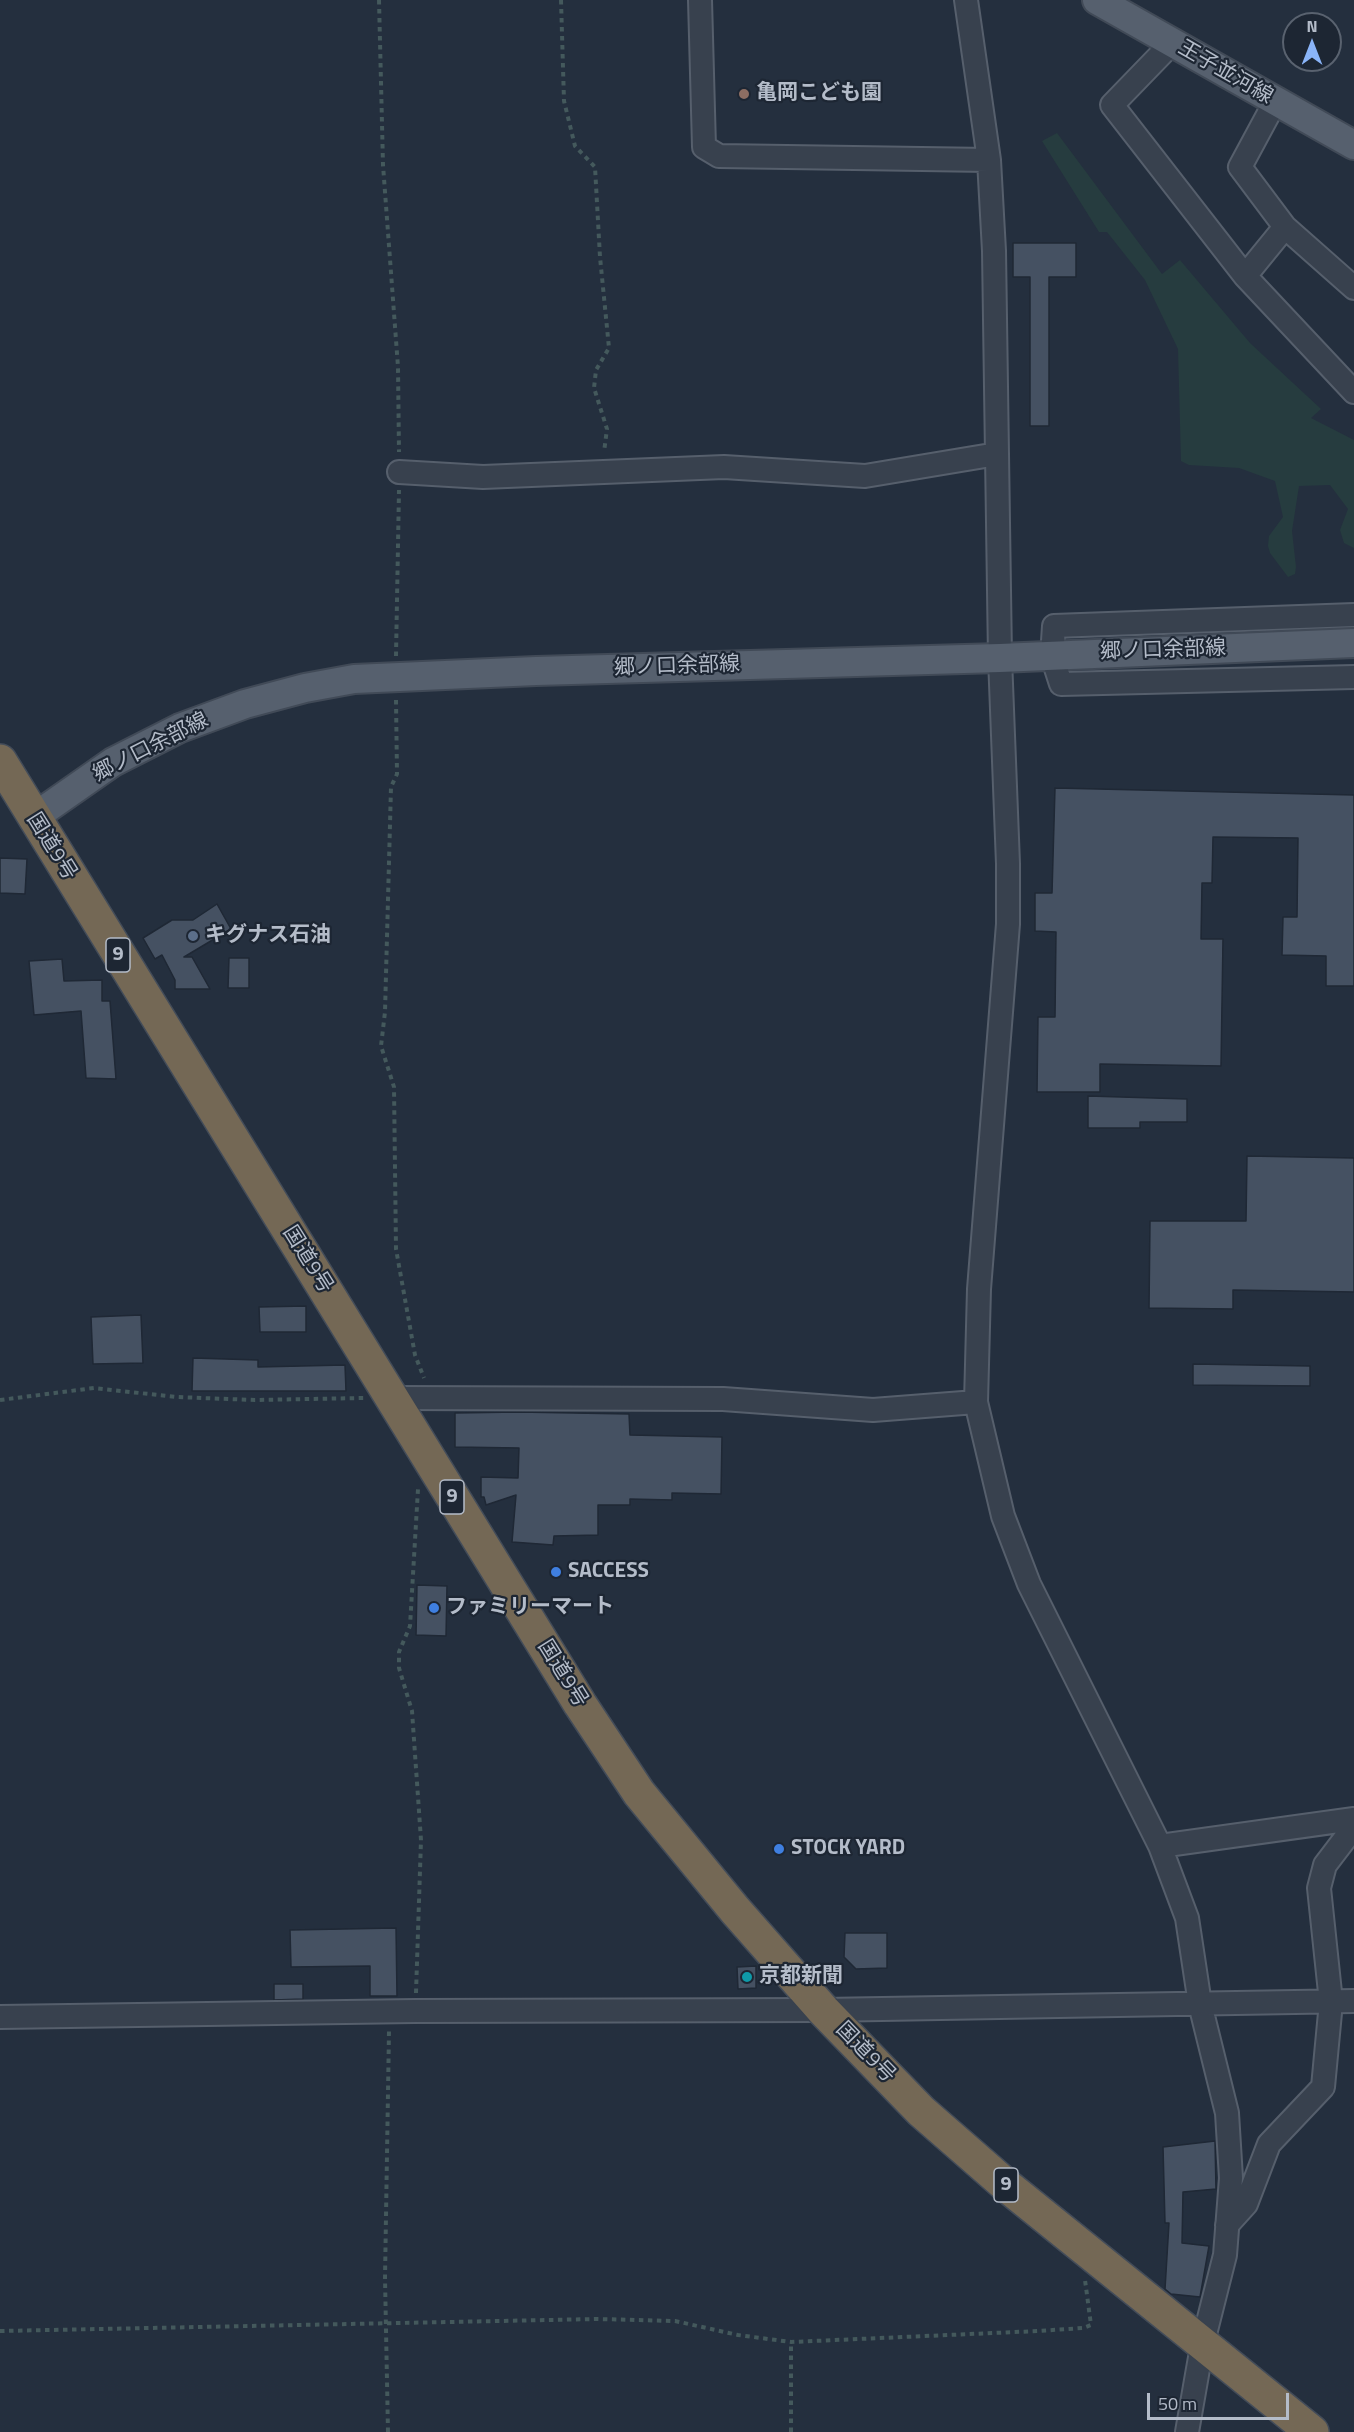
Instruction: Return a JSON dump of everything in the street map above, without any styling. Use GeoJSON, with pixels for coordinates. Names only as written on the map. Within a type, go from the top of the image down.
{"type":"FeatureCollection","features":[{"type":"Feature","properties":{"kind":"highway","name":"国道9号"},"geometry":{"type":"LineString","coordinates":[[0,761],[580,1704],[639,1793],[735,1910],[823,2010],[921,2111],[1202,2346],[1311,2432]]}},
{"type":"Feature","properties":{"kind":"main road","name":"王子並河線"},"geometry":{"type":"LineString","coordinates":[[1097,0],[1354,145]]}},
{"type":"Feature","properties":{"kind":"main road","name":"郷ノ口余部線"},"geometry":{"type":"LineString","coordinates":[[33,818],[113,762],[180,728],[245,704],[304,688],[396,676],[1000,658],[1354,643]]}},
{"type":"Feature","properties":{"kind":"street"},"geometry":{"type":"LineString","coordinates":[[700,0],[704,147],[719,156],[989,160]]}},
{"type":"Feature","properties":{"kind":"street"},"geometry":{"type":"LineString","coordinates":[[966,0],[989,160],[994,250],[1000,658],[1008,924],[979,1289],[976,1402],[1003,1516],[1029,1584],[1160,1846],[1187,1918],[1200,2004],[1227,2114],[1231,2178],[1225,2255],[1202,2346],[1187,2432]]}},
{"type":"Feature","properties":{"kind":"street"},"geometry":{"type":"LineString","coordinates":[[1172,43],[1112,105],[1245,276],[1354,392]]}},
{"type":"Feature","properties":{"kind":"street"},"geometry":{"type":"LineString","coordinates":[[1275,102],[1240,167],[1285,227],[1354,288]]}},
{"type":"Feature","properties":{"kind":"street"},"geometry":{"type":"LineString","coordinates":[[1245,276],[1285,227]]}},
{"type":"Feature","properties":{"kind":"street"},"geometry":{"type":"LineString","coordinates":[[399,472],[483,477],[724,467],[865,476],[997,454]]}},
{"type":"Feature","properties":{"kind":"street"},"geometry":{"type":"LineString","coordinates":[[1354,615],[1054,627],[1052,656],[1061,684],[1354,676]]}},
{"type":"Feature","properties":{"kind":"street"},"geometry":{"type":"LineString","coordinates":[[392,1398],[723,1400],[873,1410],[976,1402]]}},
{"type":"Feature","properties":{"kind":"street"},"geometry":{"type":"LineString","coordinates":[[1160,1846],[1354,1819]]}},
{"type":"Feature","properties":{"kind":"street"},"geometry":{"type":"LineString","coordinates":[[1227,2225],[1245,2204],[1269,2144],[1323,2087],[1330,2002],[1319,1888],[1325,1865],[1354,1827]]}},
{"type":"Feature","properties":{"kind":"street"},"geometry":{"type":"LineString","coordinates":[[0,2017],[415,2011],[823,2010],[1354,2001]]}},
{"type":"Feature","properties":{"kind":"path"},"geometry":{"type":"LineString","coordinates":[[379,0],[383,165],[398,368],[399,472],[397,774],[391,787],[385,1012],[381,1046],[394,1087],[396,1250],[416,1355],[428,1397]]}},
{"type":"Feature","properties":{"kind":"path"},"geometry":{"type":"LineString","coordinates":[[561,0],[564,100],[575,146],[595,167],[600,258],[609,348],[596,370],[594,388],[607,429],[602,471]]}},
{"type":"Feature","properties":{"kind":"path"},"geometry":{"type":"LineString","coordinates":[[0,1400],[94,1388],[176,1397],[255,1400],[392,1398]]}},
{"type":"Feature","properties":{"kind":"path"},"geometry":{"type":"LineString","coordinates":[[415,2011],[421,1840],[412,1711],[399,1668],[399,1652],[410,1626],[419,1467],[426,1453]]}},
{"type":"Feature","properties":{"kind":"path"},"geometry":{"type":"LineString","coordinates":[[388,2432],[386,2324],[389,2012]]}},
{"type":"Feature","properties":{"kind":"path"},"geometry":{"type":"LineString","coordinates":[[0,2331],[598,2319],[675,2321],[738,2335],[791,2342],[1083,2328],[1091,2325],[1084,2277],[1092,2255]]}},
{"type":"Feature","properties":{"kind":"path"},"geometry":{"type":"LineString","coordinates":[[791,2342],[791,2432]]}},
{"type":"Feature","properties":{"kind":"green space"},"geometry":{"type":"Polygon","coordinates":[[[1057,133],[1162,274],[1180,260],[1250,343],[1321,409],[1311,418],[1354,440],[1354,548],[1344,543],[1340,530],[1348,509],[1330,485],[1299,486],[1292,531],[1296,567],[1295,574],[1288,577],[1270,553],[1268,546],[1269,536],[1283,517],[1275,481],[1239,468],[1189,465],[1181,461],[1178,349],[1145,280],[1107,232],[1099,232],[1042,141],[1057,133]]]}},
{"type":"Feature","properties":{"kind":"building"},"geometry":{"type":"Polygon","coordinates":[[[1013,243],[1076,243],[1076,277],[1049,277],[1049,426],[1030,426],[1030,277],[1013,277],[1013,243]]]}},
{"type":"Feature","properties":{"kind":"building"},"geometry":{"type":"Polygon","coordinates":[[[1055,788],[1354,795],[1354,986],[1326,986],[1326,956],[1282,955],[1283,917],[1297,917],[1298,838],[1213,837],[1212,883],[1202,883],[1201,939],[1223,939],[1221,1066],[1100,1064],[1100,1092],[1037,1092],[1038,1017],[1055,1017],[1056,932],[1035,931],[1035,893],[1052,893],[1055,788]]]}},
{"type":"Feature","properties":{"kind":"building"},"geometry":{"type":"Polygon","coordinates":[[[0,858],[27,859],[25,894],[0,893],[0,858]]]}},
{"type":"Feature","properties":{"kind":"building"},"geometry":{"type":"Polygon","coordinates":[[[217,904],[231,929],[184,957],[192,957],[210,989],[175,989],[175,980],[162,955],[155,959],[143,938],[172,920],[193,920],[217,904]]]}},
{"type":"Feature","properties":{"kind":"building"},"geometry":{"type":"Polygon","coordinates":[[[229,958],[249,958],[249,988],[228,988],[229,958]]]}},
{"type":"Feature","properties":{"kind":"building"},"geometry":{"type":"Polygon","coordinates":[[[62,959],[64,981],[102,980],[102,1001],[110,1001],[116,1079],[86,1078],[81,1011],[34,1015],[29,961],[62,959]]]}},
{"type":"Feature","properties":{"kind":"building"},"geometry":{"type":"Polygon","coordinates":[[[1088,1096],[1187,1099],[1187,1122],[1140,1122],[1140,1128],[1088,1128],[1088,1096]]]}},
{"type":"Feature","properties":{"kind":"building"},"geometry":{"type":"Polygon","coordinates":[[[1247,1156],[1354,1158],[1354,1292],[1233,1290],[1233,1309],[1149,1308],[1150,1221],[1246,1221],[1247,1156]]]}},
{"type":"Feature","properties":{"kind":"building"},"geometry":{"type":"Polygon","coordinates":[[[306,1306],[306,1332],[260,1332],[259,1307],[306,1306]]]}},
{"type":"Feature","properties":{"kind":"building"},"geometry":{"type":"Polygon","coordinates":[[[141,1315],[143,1363],[93,1364],[91,1317],[141,1315]]]}},
{"type":"Feature","properties":{"kind":"building"},"geometry":{"type":"Polygon","coordinates":[[[193,1358],[258,1360],[258,1367],[345,1365],[346,1391],[192,1391],[193,1358]]]}},
{"type":"Feature","properties":{"kind":"building"},"geometry":{"type":"Polygon","coordinates":[[[1193,1364],[1310,1366],[1310,1386],[1193,1385],[1193,1364]]]}},
{"type":"Feature","properties":{"kind":"building"},"geometry":{"type":"Polygon","coordinates":[[[455,1413],[629,1414],[630,1435],[722,1437],[721,1494],[672,1493],[672,1500],[630,1499],[630,1505],[598,1505],[598,1535],[554,1536],[553,1545],[512,1542],[516,1495],[486,1505],[484,1497],[481,1497],[481,1477],[518,1478],[519,1448],[455,1447],[455,1413]]]}},
{"type":"Feature","properties":{"kind":"building"},"geometry":{"type":"Polygon","coordinates":[[[417,1585],[447,1586],[446,1636],[416,1635],[417,1585]]]}},
{"type":"Feature","properties":{"kind":"building"},"geometry":{"type":"Polygon","coordinates":[[[396,1928],[397,1996],[370,1996],[370,1966],[291,1967],[290,1930],[396,1928]]]}},
{"type":"Feature","properties":{"kind":"building"},"geometry":{"type":"Polygon","coordinates":[[[845,1933],[887,1933],[887,1968],[856,1969],[844,1957],[845,1933]]]}},
{"type":"Feature","properties":{"kind":"building","name":"京都新聞"},"geometry":{"type":"Polygon","coordinates":[[[756,1966],[756,1988],[738,1989],[737,1967],[756,1966]]]}},
{"type":"Feature","properties":{"kind":"building"},"geometry":{"type":"Polygon","coordinates":[[[274,1984],[303,1984],[303,1999],[274,2000],[274,1984]]]}},
{"type":"Feature","properties":{"kind":"building"},"geometry":{"type":"Polygon","coordinates":[[[1215,2141],[1216,2189],[1183,2192],[1182,2243],[1209,2246],[1200,2297],[1171,2294],[1165,2289],[1169,2223],[1165,2223],[1163,2147],[1215,2141]]]}},
{"type":"Feature","properties":{"kind":"place","name":"亀岡こども園"},"geometry":{"type":"Point","coordinates":[744,94]}},
{"type":"Feature","properties":{"kind":"place","name":"キグナス石油"},"geometry":{"type":"Point","coordinates":[193,936]}},
{"type":"Feature","properties":{"kind":"place","name":"SACCESS"},"geometry":{"type":"Point","coordinates":[556,1572]}},
{"type":"Feature","properties":{"kind":"place","name":"ファミリーマート"},"geometry":{"type":"Point","coordinates":[434,1608]}},
{"type":"Feature","properties":{"kind":"place","name":"STOCK YARD"},"geometry":{"type":"Point","coordinates":[779,1849]}},
{"type":"Feature","properties":{"kind":"place","name":"京都新聞"},"geometry":{"type":"Point","coordinates":[747,1977]}}]}
